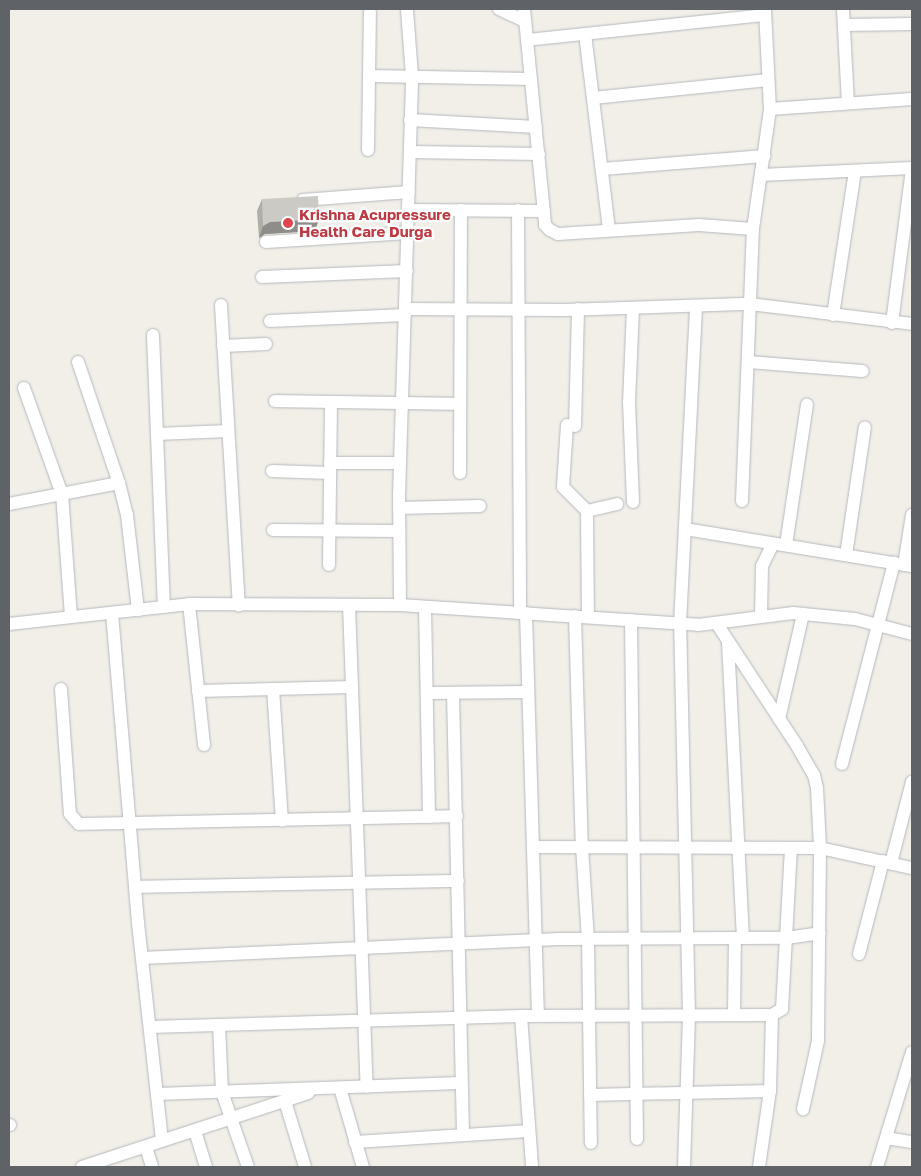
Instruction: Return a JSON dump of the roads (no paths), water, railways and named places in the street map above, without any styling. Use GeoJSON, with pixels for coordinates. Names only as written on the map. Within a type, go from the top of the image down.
{"type":"FeatureCollection","features":[{"type":"Feature","properties":{"kind":"street"},"geometry":{"type":"LineString","coordinates":[[400,605],[400,463],[412,76],[407,9]]}},
{"type":"Feature","properties":{"kind":"street"},"geometry":{"type":"LineString","coordinates":[[499,9],[524,15],[545,225],[558,234],[699,225],[753,229]]}},
{"type":"Feature","properties":{"kind":"street"},"geometry":{"type":"LineString","coordinates":[[843,9],[848,103]]}},
{"type":"Feature","properties":{"kind":"street"},"geometry":{"type":"LineString","coordinates":[[368,150],[370,12]]}},
{"type":"Feature","properties":{"kind":"street"},"geometry":{"type":"LineString","coordinates":[[527,40],[765,12],[770,108],[753,229],[742,502]]}},
{"type":"Feature","properties":{"kind":"street"},"geometry":{"type":"LineString","coordinates":[[844,25],[912,24]]}},
{"type":"Feature","properties":{"kind":"street"},"geometry":{"type":"LineString","coordinates":[[585,34],[609,230]]}},
{"type":"Feature","properties":{"kind":"street"},"geometry":{"type":"LineString","coordinates":[[369,76],[531,79]]}},
{"type":"Feature","properties":{"kind":"street"},"geometry":{"type":"LineString","coordinates":[[593,98],[768,80]]}},
{"type":"Feature","properties":{"kind":"street"},"geometry":{"type":"LineString","coordinates":[[770,108],[912,99]]}},
{"type":"Feature","properties":{"kind":"street"},"geometry":{"type":"LineString","coordinates":[[410,120],[536,127]]}},
{"type":"Feature","properties":{"kind":"street"},"geometry":{"type":"LineString","coordinates":[[410,152],[539,154]]}},
{"type":"Feature","properties":{"kind":"street"},"geometry":{"type":"LineString","coordinates":[[602,169],[764,156]]}},
{"type":"Feature","properties":{"kind":"street"},"geometry":{"type":"LineString","coordinates":[[760,175],[912,168],[892,323]]}},
{"type":"Feature","properties":{"kind":"street"},"geometry":{"type":"LineString","coordinates":[[834,315],[855,171]]}},
{"type":"Feature","properties":{"kind":"street"},"geometry":{"type":"LineString","coordinates":[[286,201],[409,192]]}},
{"type":"Feature","properties":{"kind":"street"},"geometry":{"type":"LineString","coordinates":[[408,210],[544,211]]}},
{"type":"Feature","properties":{"kind":"street"},"geometry":{"type":"LineString","coordinates":[[460,473],[461,210]]}},
{"type":"Feature","properties":{"kind":"street"},"geometry":{"type":"LineString","coordinates":[[518,210],[523,613],[528,692],[538,1016]]}},
{"type":"Feature","properties":{"kind":"street"},"geometry":{"type":"LineString","coordinates":[[266,242],[408,233]]}},
{"type":"Feature","properties":{"kind":"street"},"geometry":{"type":"LineString","coordinates":[[262,277],[407,271]]}},
{"type":"Feature","properties":{"kind":"street"},"geometry":{"type":"LineString","coordinates":[[270,321],[460,309],[578,309],[750,304],[912,324]]}},
{"type":"Feature","properties":{"kind":"street"},"geometry":{"type":"LineString","coordinates":[[221,305],[239,605]]}},
{"type":"Feature","properties":{"kind":"street"},"geometry":{"type":"LineString","coordinates":[[684,1167],[689,1095],[689,1015],[680,624],[696,306]]}},
{"type":"Feature","properties":{"kind":"street"},"geometry":{"type":"LineString","coordinates":[[633,308],[629,402],[634,502]]}},
{"type":"Feature","properties":{"kind":"street"},"geometry":{"type":"LineString","coordinates":[[578,309],[571,426],[563,487],[587,511],[588,617]]}},
{"type":"Feature","properties":{"kind":"street"},"geometry":{"type":"LineString","coordinates":[[153,335],[164,607]]}},
{"type":"Feature","properties":{"kind":"street"},"geometry":{"type":"LineString","coordinates":[[224,346],[266,344]]}},
{"type":"Feature","properties":{"kind":"street"},"geometry":{"type":"LineString","coordinates":[[78,362],[119,483],[127,515],[138,610]]}},
{"type":"Feature","properties":{"kind":"street"},"geometry":{"type":"LineString","coordinates":[[748,362],[863,371]]}},
{"type":"Feature","properties":{"kind":"street"},"geometry":{"type":"LineString","coordinates":[[24,388],[62,494],[70,617]]}},
{"type":"Feature","properties":{"kind":"street"},"geometry":{"type":"LineString","coordinates":[[275,401],[460,404]]}},
{"type":"Feature","properties":{"kind":"street"},"geometry":{"type":"LineString","coordinates":[[329,565],[331,402]]}},
{"type":"Feature","properties":{"kind":"street"},"geometry":{"type":"LineString","coordinates":[[786,545],[807,405]]}},
{"type":"Feature","properties":{"kind":"street"},"geometry":{"type":"LineString","coordinates":[[846,555],[865,428]]}},
{"type":"Feature","properties":{"kind":"street"},"geometry":{"type":"LineString","coordinates":[[157,434],[228,431]]}},
{"type":"Feature","properties":{"kind":"street"},"geometry":{"type":"LineString","coordinates":[[272,471],[400,463]]}},
{"type":"Feature","properties":{"kind":"street"},"geometry":{"type":"LineString","coordinates":[[9,504],[119,483]]}},
{"type":"Feature","properties":{"kind":"street"},"geometry":{"type":"LineString","coordinates":[[587,511],[617,504]]}},
{"type":"Feature","properties":{"kind":"street"},"geometry":{"type":"LineString","coordinates":[[399,508],[480,506]]}},
{"type":"Feature","properties":{"kind":"street"},"geometry":{"type":"LineString","coordinates":[[842,764],[880,626],[903,565],[912,515]]}},
{"type":"Feature","properties":{"kind":"street"},"geometry":{"type":"LineString","coordinates":[[685,529],[903,565]]}},
{"type":"Feature","properties":{"kind":"street"},"geometry":{"type":"LineString","coordinates":[[273,530],[399,531]]}},
{"type":"Feature","properties":{"kind":"street"},"geometry":{"type":"LineString","coordinates":[[761,617],[762,566],[773,543]]}},
{"type":"Feature","properties":{"kind":"street"},"geometry":{"type":"LineString","coordinates":[[189,604],[204,746]]}},
{"type":"Feature","properties":{"kind":"street"},"geometry":{"type":"LineString","coordinates":[[9,624],[189,604],[400,605],[680,624],[717,624],[761,617],[803,614],[880,626],[912,634]]}},
{"type":"Feature","properties":{"kind":"street"},"geometry":{"type":"LineString","coordinates":[[349,605],[355,819],[367,1087]]}},
{"type":"Feature","properties":{"kind":"street"},"geometry":{"type":"LineString","coordinates":[[425,607],[429,817]]}},
{"type":"Feature","properties":{"kind":"street"},"geometry":{"type":"LineString","coordinates":[[112,613],[135,887],[162,1142]]}},
{"type":"Feature","properties":{"kind":"street"},"geometry":{"type":"LineString","coordinates":[[778,718],[803,614]]}},
{"type":"Feature","properties":{"kind":"street"},"geometry":{"type":"LineString","coordinates":[[575,616],[582,847],[588,939],[591,1143]]}},
{"type":"Feature","properties":{"kind":"street"},"geometry":{"type":"LineString","coordinates":[[631,620],[633,939],[637,1139]]}},
{"type":"Feature","properties":{"kind":"street"},"geometry":{"type":"LineString","coordinates":[[717,624],[814,775],[820,848],[818,1041],[803,1109]]}},
{"type":"Feature","properties":{"kind":"street"},"geometry":{"type":"LineString","coordinates":[[728,642],[739,938],[734,1015]]}},
{"type":"Feature","properties":{"kind":"street"},"geometry":{"type":"LineString","coordinates":[[198,691],[351,687]]}},
{"type":"Feature","properties":{"kind":"street"},"geometry":{"type":"LineString","coordinates":[[273,689],[282,821]]}},
{"type":"Feature","properties":{"kind":"street"},"geometry":{"type":"LineString","coordinates":[[61,690],[72,820],[79,824],[457,816]]}},
{"type":"Feature","properties":{"kind":"street"},"geometry":{"type":"LineString","coordinates":[[427,693],[528,692]]}},
{"type":"Feature","properties":{"kind":"street"},"geometry":{"type":"LineString","coordinates":[[453,693],[457,816],[460,1083],[463,1135]]}},
{"type":"Feature","properties":{"kind":"street"},"geometry":{"type":"LineString","coordinates":[[859,954],[912,782]]}},
{"type":"Feature","properties":{"kind":"street"},"geometry":{"type":"LineString","coordinates":[[533,847],[820,848],[912,868]]}},
{"type":"Feature","properties":{"kind":"street"},"geometry":{"type":"LineString","coordinates":[[150,1027],[459,1017],[772,1015],[782,1009],[791,848]]}},
{"type":"Feature","properties":{"kind":"street"},"geometry":{"type":"LineString","coordinates":[[135,887],[458,881]]}},
{"type":"Feature","properties":{"kind":"street"},"geometry":{"type":"LineString","coordinates":[[142,958],[588,939],[786,938],[820,933]]}},
{"type":"Feature","properties":{"kind":"street"},"geometry":{"type":"LineString","coordinates":[[759,1167],[770,1091],[772,1015]]}},
{"type":"Feature","properties":{"kind":"street"},"geometry":{"type":"LineString","coordinates":[[521,1016],[532,1167]]}},
{"type":"Feature","properties":{"kind":"street"},"geometry":{"type":"LineString","coordinates":[[218,1025],[222,1092],[233,1118],[248,1167]]}},
{"type":"Feature","properties":{"kind":"street"},"geometry":{"type":"LineString","coordinates":[[877,1167],[910,1065],[912,1052]]}},
{"type":"Feature","properties":{"kind":"street"},"geometry":{"type":"LineString","coordinates":[[157,1094],[460,1083]]}},
{"type":"Feature","properties":{"kind":"street"},"geometry":{"type":"LineString","coordinates":[[340,1088],[363,1167]]}},
{"type":"Feature","properties":{"kind":"street"},"geometry":{"type":"LineString","coordinates":[[82,1167],[321,1089]]}},
{"type":"Feature","properties":{"kind":"street"},"geometry":{"type":"LineString","coordinates":[[590,1095],[689,1095],[770,1091]]}},
{"type":"Feature","properties":{"kind":"street"},"geometry":{"type":"LineString","coordinates":[[285,1101],[305,1167]]}},
{"type":"Feature","properties":{"kind":"street"},"geometry":{"type":"LineString","coordinates":[[195,1130],[206,1167]]}},
{"type":"Feature","properties":{"kind":"street"},"geometry":{"type":"LineString","coordinates":[[355,1142],[529,1131]]}},
{"type":"Feature","properties":{"kind":"street"},"geometry":{"type":"LineString","coordinates":[[886,1138],[912,1142]]}},
{"type":"Feature","properties":{"kind":"street"},"geometry":{"type":"LineString","coordinates":[[146,1147],[152,1167]]}},
{"type":"Feature","properties":{"kind":"place","name":"Krishna Acupressure Health Care Durga"},"geometry":{"type":"Point","coordinates":[288,223]}}]}
